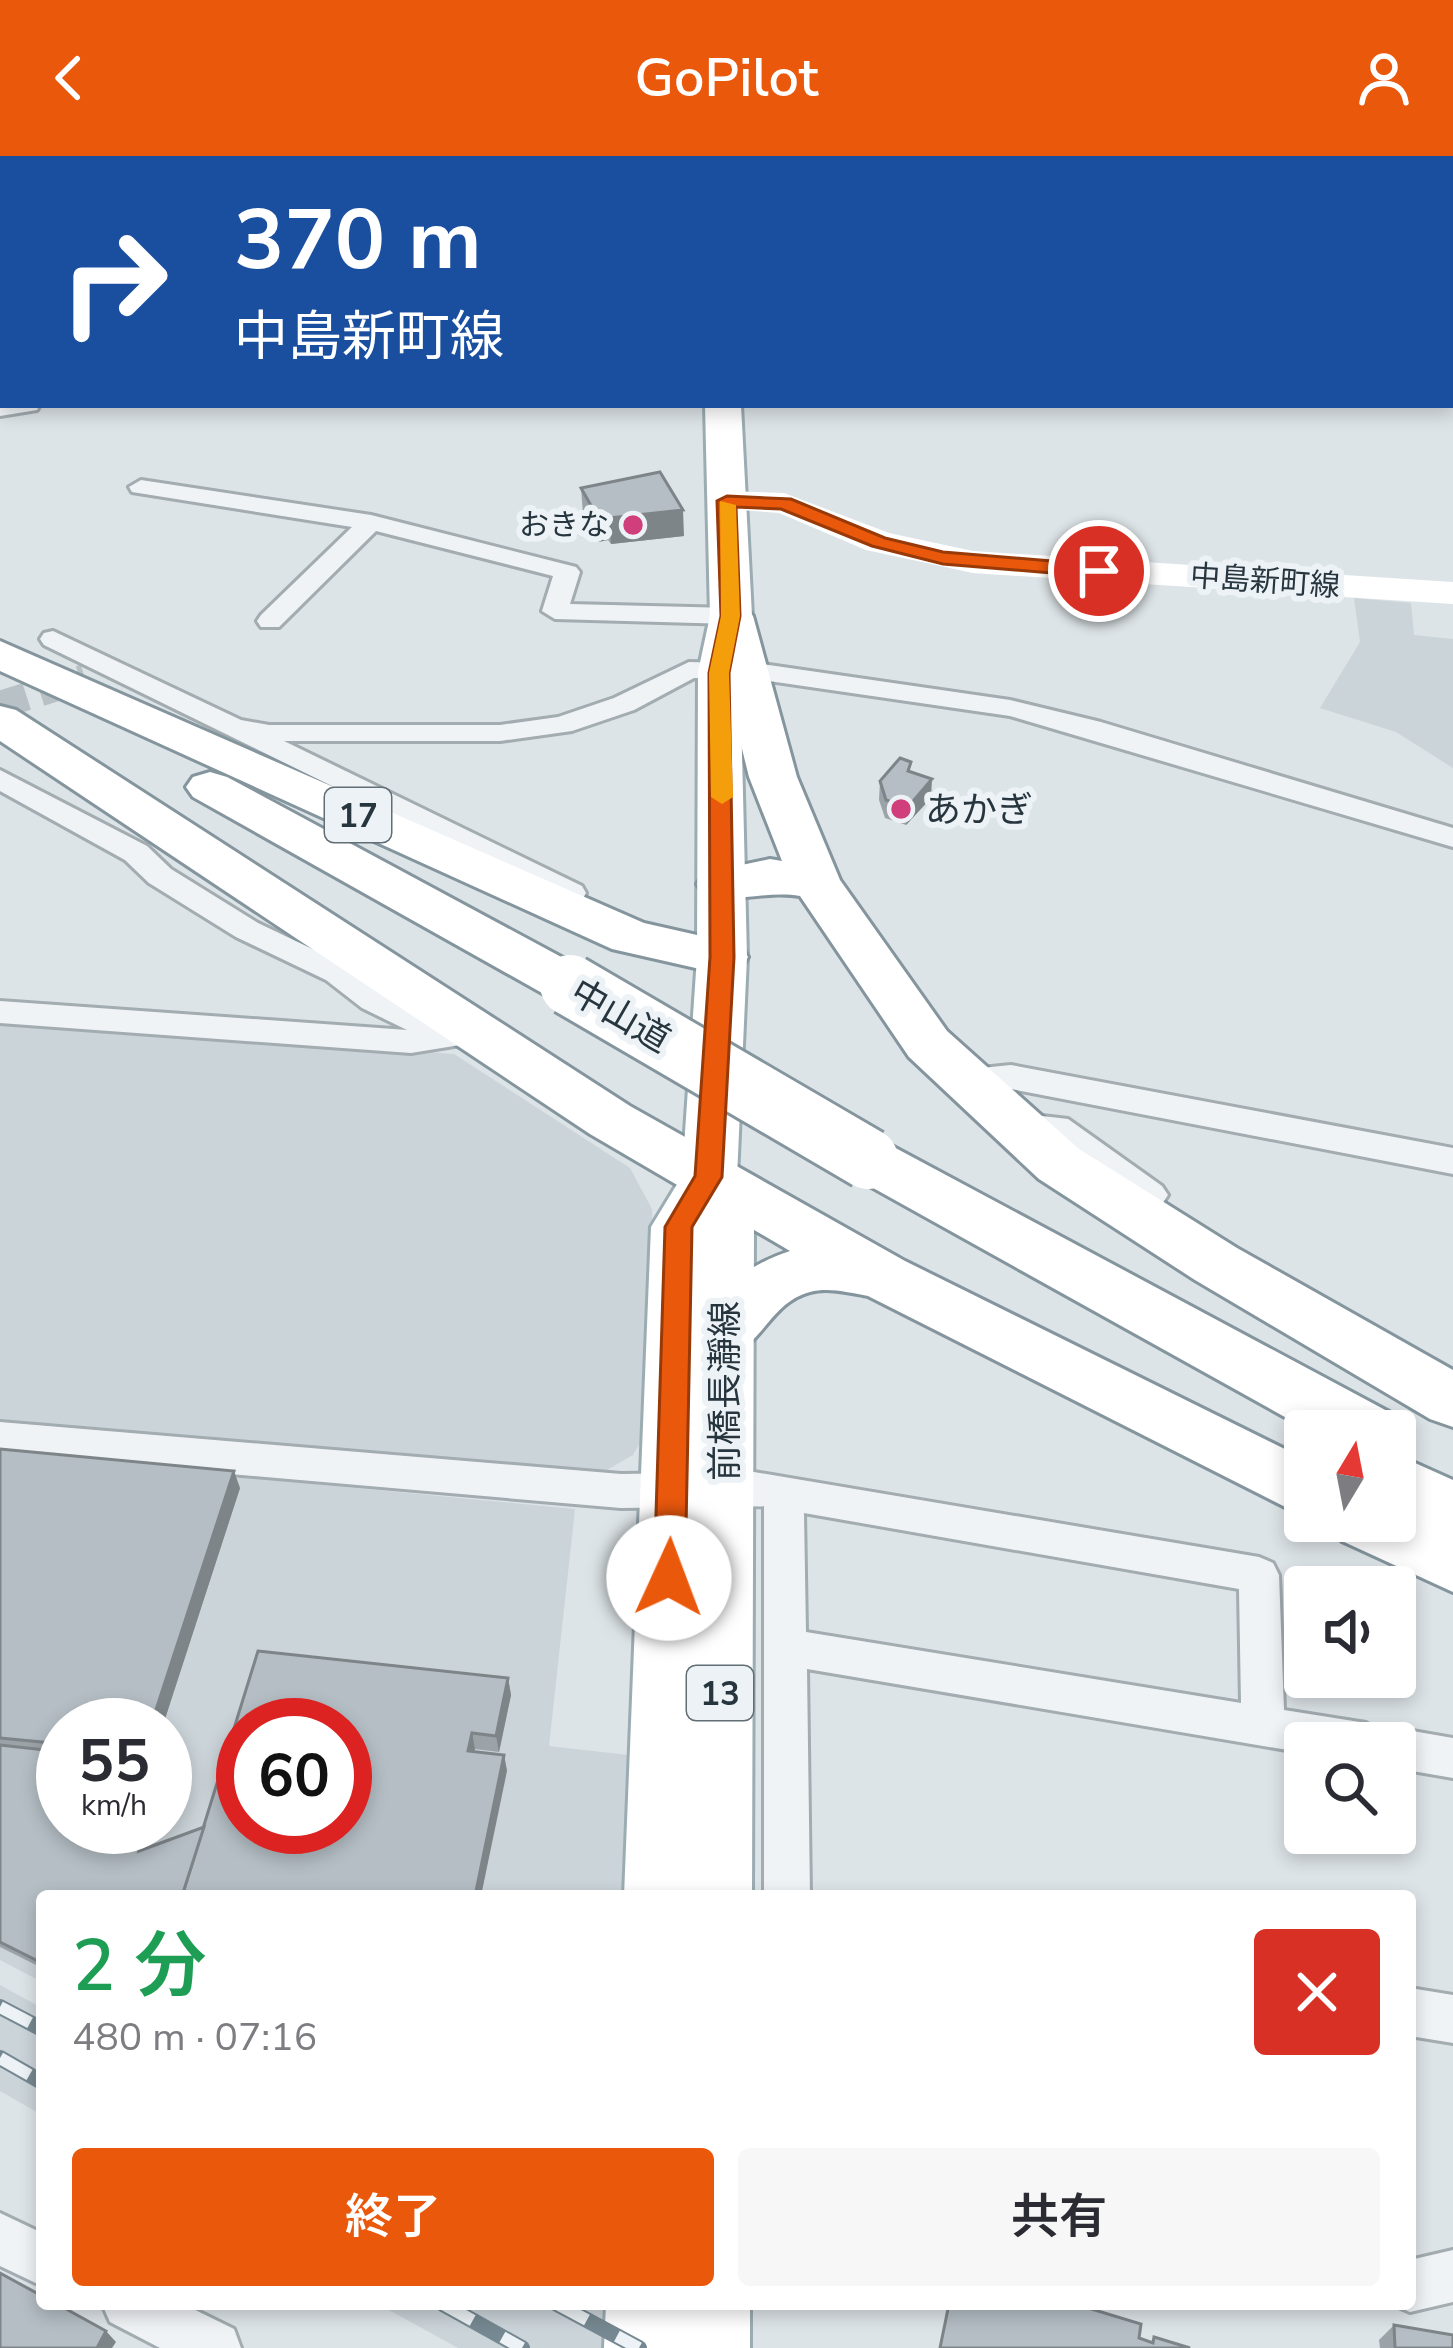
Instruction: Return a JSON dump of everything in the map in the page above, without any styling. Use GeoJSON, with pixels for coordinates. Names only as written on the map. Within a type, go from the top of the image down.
{"type":"FeatureCollection","features":[{"type":"Feature","properties":{"kind":"highway"},"geometry":{"type":"LineString","coordinates":[[730,616],[734,673],[816,882],[928,1044],[1059,1164],[1216,1264],[1453,1401]]}},
{"type":"Feature","properties":{"kind":"highway","name":"17"},"geometry":{"type":"LineString","coordinates":[[0,655],[630,937],[722,957]]}},
{"type":"Feature","properties":{"kind":"highway","name":"中山道"},"geometry":{"type":"LineString","coordinates":[[0,671],[862,1170],[1284,1421]]}},
{"type":"Feature","properties":{"kind":"highway","name":"中山道"},"geometry":{"type":"LineString","coordinates":[[0,701],[566,1000]]}},
{"type":"Feature","properties":{"kind":"highway"},"geometry":{"type":"LineString","coordinates":[[0,720],[89,774],[461,1036],[884,1277],[1284,1479]]}},
{"type":"Feature","properties":{"kind":"highway"},"geometry":{"type":"LineString","coordinates":[[722,884],[770,875],[816,882]]}},
{"type":"Feature","properties":{"kind":"highway","name":"中山道"},"geometry":{"type":"LineString","coordinates":[[862,1170],[1325,1410]]}},
{"type":"Feature","properties":{"kind":"highway"},"geometry":{"type":"LineString","coordinates":[[721,1334],[757,1292],[800,1269],[848,1268],[884,1277]]}},
{"type":"Feature","properties":{"kind":"highway"},"geometry":{"type":"LineString","coordinates":[[1416,1458],[1453,1477]]}},
{"type":"Feature","properties":{"kind":"highway"},"geometry":{"type":"LineString","coordinates":[[1416,1492],[1453,1512]]}},
{"type":"Feature","properties":{"kind":"highway"},"geometry":{"type":"LineString","coordinates":[[1410,1542],[1453,1563]]}},
{"type":"Feature","properties":{"kind":"main road"},"geometry":{"type":"LineString","coordinates":[[723,408],[730,616]]}},
{"type":"Feature","properties":{"kind":"main road","name":"中島新町線"},"geometry":{"type":"LineString","coordinates":[[727,501],[784,503],[879,542],[973,562],[1453,593]]}},
{"type":"Feature","properties":{"kind":"main road","name":"前橋長瀞線"},"geometry":{"type":"LineString","coordinates":[[716,1890],[727,1490],[721,1334],[726,1229],[709,1177],[734,673]]}},
{"type":"Feature","properties":{"kind":"main road","name":"前橋長瀞線"},"geometry":{"type":"LineString","coordinates":[[661,1890],[727,1490],[679,1227],[709,1177]]}},
{"type":"Feature","properties":{"kind":"street"},"geometry":{"type":"LineString","coordinates":[[141,487],[371,522],[567,572],[555,611],[730,616]]}},
{"type":"Feature","properties":{"kind":"street"},"geometry":{"type":"LineString","coordinates":[[270,621],[371,522]]}},
{"type":"Feature","properties":{"kind":"street"},"geometry":{"type":"LineString","coordinates":[[53,639],[607,911]]}},
{"type":"Feature","properties":{"kind":"street"},"geometry":{"type":"LineString","coordinates":[[85,678],[114,667]]}},
{"type":"Feature","properties":{"kind":"street"},"geometry":{"type":"LineString","coordinates":[[236,728],[269,733],[500,733],[583,718],[624,704],[689,670],[734,673],[1010,708],[1091,728],[1453,838]]}},
{"type":"Feature","properties":{"kind":"street"},"geometry":{"type":"LineString","coordinates":[[0,779],[136,853],[160,877],[247,930],[337,973],[373,1000],[461,1036]]}},
{"type":"Feature","properties":{"kind":"street"},"geometry":{"type":"LineString","coordinates":[[0,1012],[411,1042],[461,1036]]}},
{"type":"Feature","properties":{"kind":"street"},"geometry":{"type":"LineString","coordinates":[[963,1079],[1011,1077],[1453,1161]]}},
{"type":"Feature","properties":{"kind":"street"},"geometry":{"type":"LineString","coordinates":[[1015,1125],[1056,1128],[1252,1266],[1453,1372]]}},
{"type":"Feature","properties":{"kind":"street"},"geometry":{"type":"LineString","coordinates":[[0,1438],[621,1491],[727,1490],[1259,1575],[1263,1725]]}},
{"type":"Feature","properties":{"kind":"street"},"geometry":{"type":"LineString","coordinates":[[727,1490],[787,1647],[788,1890]]}},
{"type":"Feature","properties":{"kind":"street"},"geometry":{"type":"LineString","coordinates":[[787,1647],[1284,1729]]}},
{"type":"Feature","properties":{"kind":"street"},"geometry":{"type":"LineString","coordinates":[[1416,1752],[1453,1758]]}},
{"type":"Feature","properties":{"kind":"street"},"geometry":{"type":"LineString","coordinates":[[1416,2013],[1453,2020]]}},
{"type":"Feature","properties":{"kind":"street"},"geometry":{"type":"LineString","coordinates":[[0,2239],[36,2257]]}},
{"type":"Feature","properties":{"kind":"street"},"geometry":{"type":"LineString","coordinates":[[1416,2285],[1453,2276]]}},
{"type":"Feature","properties":{"kind":"street"},"geometry":{"type":"LineString","coordinates":[[140,2310],[215,2348]]}},
{"type":"Feature","properties":{"kind":"shaded area"},"geometry":{"type":"Polygon","coordinates":[[[1354,598],[1411,603],[1414,635],[1453,639],[1453,768],[1396,732],[1320,708],[1360,642],[1354,598]]]}},
{"type":"Feature","properties":{"kind":"shaded area"},"geometry":{"type":"Polygon","coordinates":[[[0,1021],[454,1054],[630,1168],[652,1209],[653,1253],[641,1441],[633,1455],[605,1471],[0,1421],[0,1021]]]}},
{"type":"Feature","properties":{"kind":"shaded area"},"geometry":{"type":"Polygon","coordinates":[[[0,1454],[575,1509],[549,1746],[628,1755],[622,1890],[36,1890],[36,1979],[0,1960],[0,1454]]]}},
{"type":"Feature","properties":{"kind":"shaded area"},"geometry":{"type":"Polygon","coordinates":[[[0,1985],[36,2005],[36,2112],[0,2091],[0,1985]]]}},
{"type":"Feature","properties":{"kind":"shaded area"},"geometry":{"type":"Polygon","coordinates":[[[389,2310],[604,2310],[676,2348],[458,2348],[389,2310]]]}},
{"type":"Feature","properties":{"kind":"building"},"geometry":{"type":"Polygon","coordinates":[[[660,472],[683,510],[597,516],[581,488],[660,472]]]}},
{"type":"Feature","properties":{"kind":"building"},"geometry":{"type":"Polygon","coordinates":[[[900,758],[911,762],[908,771],[932,779],[908,807],[886,800],[880,781],[900,758]]]}},
{"type":"Feature","properties":{"kind":"building"},"geometry":{"type":"Polygon","coordinates":[[[0,1449],[234,1471],[160,1698],[36,1698],[36,1741],[0,1738],[0,1449]]]}},
{"type":"Feature","properties":{"kind":"building"},"geometry":{"type":"Polygon","coordinates":[[[258,1651],[508,1678],[496,1736],[472,1733],[468,1751],[504,1755],[476,1890],[184,1890],[216,1786],[216,1854],[372,1854],[372,1698],[243,1698],[258,1651]]]}},
{"type":"Feature","properties":{"kind":"building"},"geometry":{"type":"Polygon","coordinates":[[[0,1745],[36,1749],[36,1854],[192,1854],[192,1831],[204,1827],[184,1890],[36,1890],[36,1960],[0,1942],[0,1745]]]}},
{"type":"Feature","properties":{"kind":"building"},"geometry":{"type":"Polygon","coordinates":[[[0,2273],[36,2293],[36,2310],[68,2310],[106,2331],[97,2348],[0,2348],[0,2273]]]}},
{"type":"Feature","properties":{"kind":"building"},"geometry":{"type":"Polygon","coordinates":[[[948,2310],[1095,2310],[1141,2324],[1139,2338],[1153,2343],[1154,2337],[1190,2348],[940,2348],[948,2310]]]}},
{"type":"Feature","properties":{"kind":"building"},"geometry":{"type":"Polygon","coordinates":[[[1394,2325],[1453,2335],[1453,2348],[1395,2348],[1394,2325]]]}},
{"type":"Feature","properties":{"kind":"tunnel"},"geometry":{"type":"LineString","coordinates":[[0,705],[85,678]]}},
{"type":"Feature","properties":{"kind":"railway"},"geometry":{"type":"LineString","coordinates":[[0,2007],[36,2026]]}},
{"type":"Feature","properties":{"kind":"railway"},"geometry":{"type":"LineString","coordinates":[[0,2058],[36,2079]]}},
{"type":"Feature","properties":{"kind":"railway"},"geometry":{"type":"LineString","coordinates":[[454,2310],[522,2348]]}},
{"type":"Feature","properties":{"kind":"railway"},"geometry":{"type":"LineString","coordinates":[[568,2310],[639,2348]]}},
{"type":"Feature","properties":{"kind":"slow traffic"},"geometry":{"type":"LineString","coordinates":[[722,797],[719,673],[730,616],[727,505]]}},
{"type":"Feature","properties":{"kind":"place","name":"おきな"},"geometry":{"type":"Point","coordinates":[633,525]}},
{"type":"Feature","properties":{"kind":"place","name":"あかぎ"},"geometry":{"type":"Point","coordinates":[901,809]}},
{"type":"Feature","properties":{"kind":"route"},"geometry":{"type":"LineString","coordinates":[[669,1578],[679,1227],[709,1177],[722,957],[719,673],[730,616],[727,501],[784,503],[879,542],[943,558],[1099,571]]}}]}
